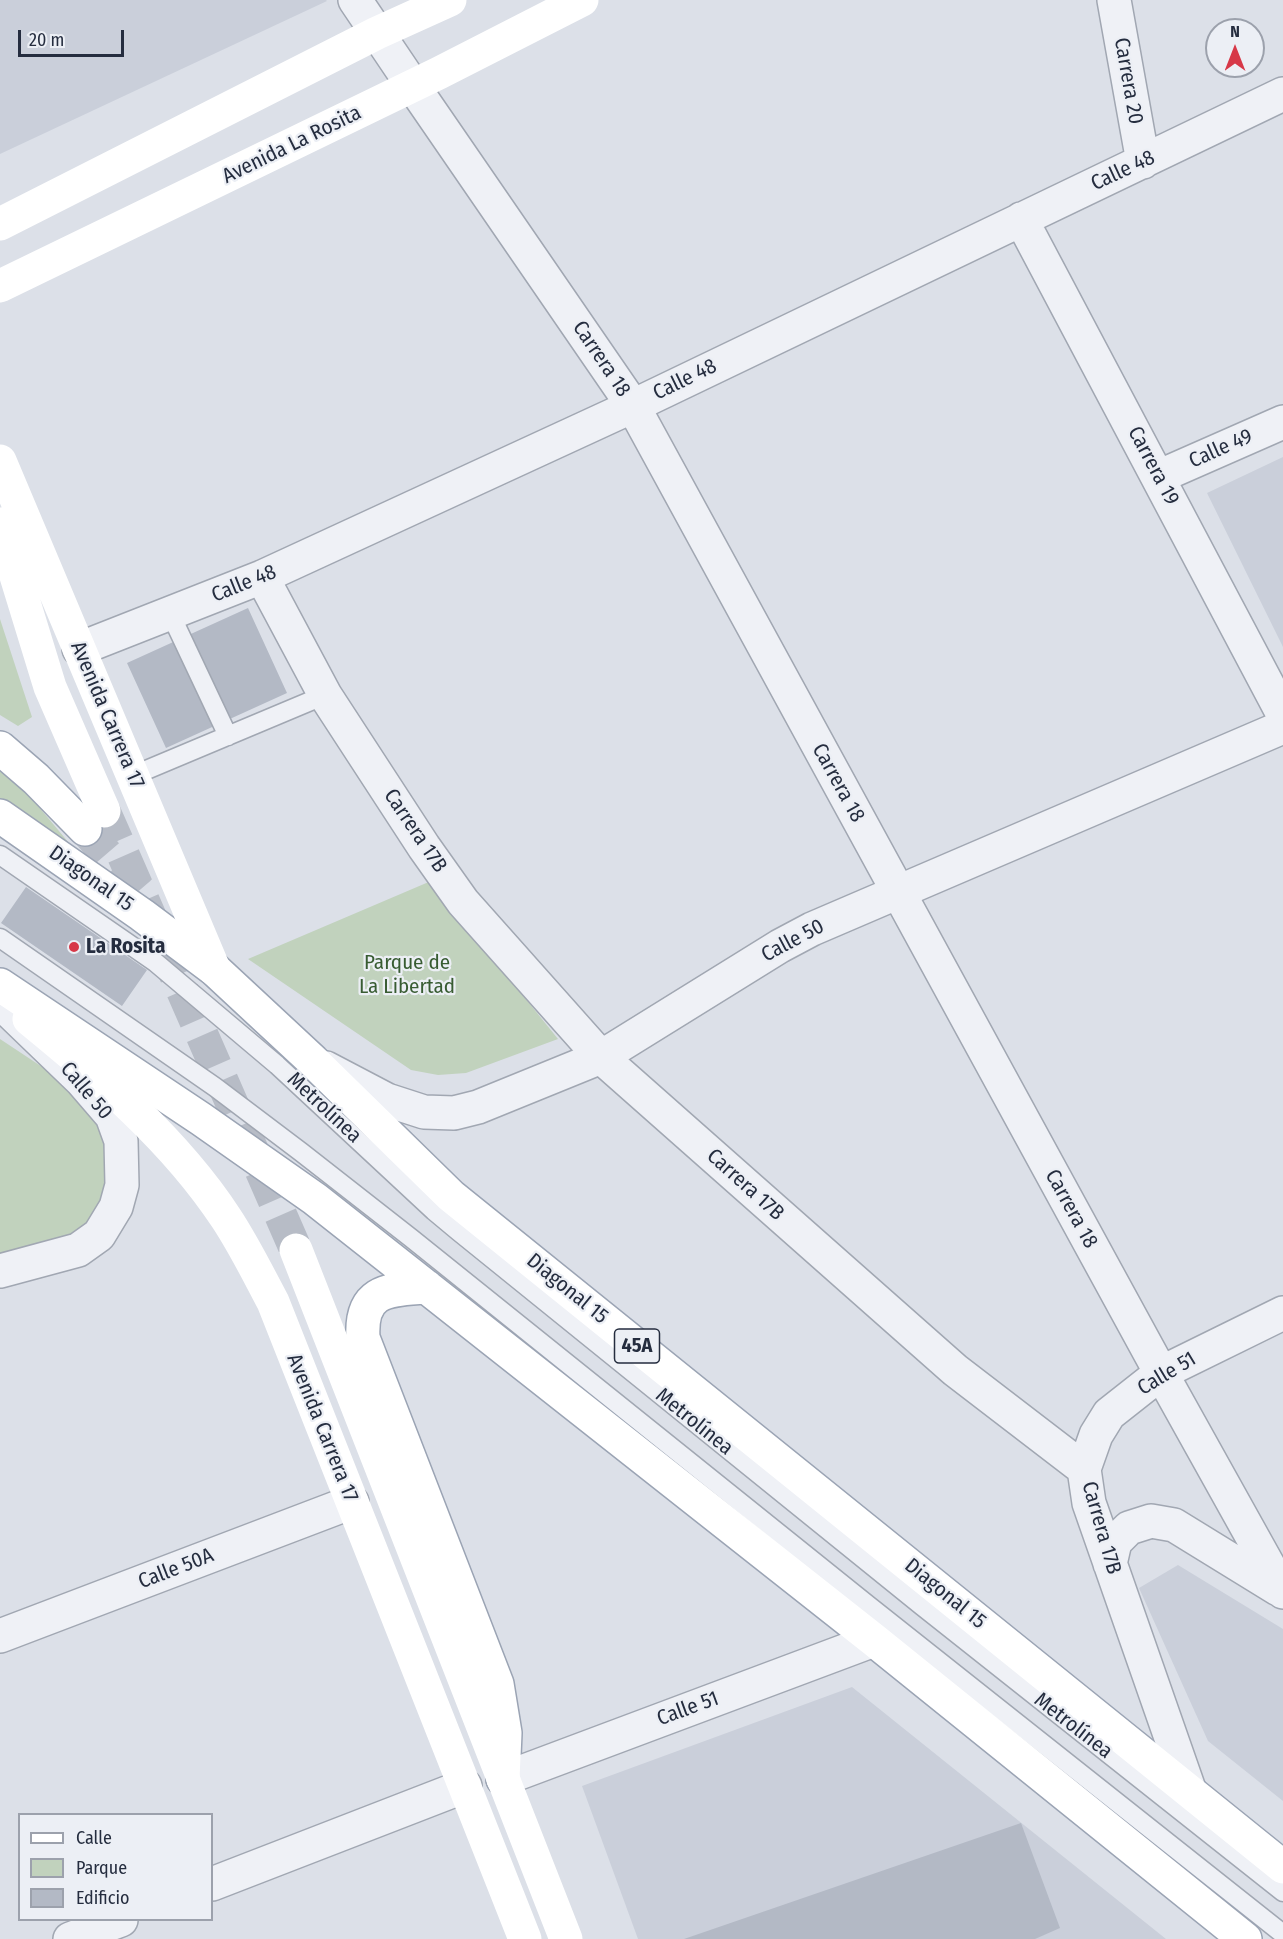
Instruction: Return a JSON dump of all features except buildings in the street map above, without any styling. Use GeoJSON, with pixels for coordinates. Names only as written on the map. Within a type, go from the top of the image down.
{"type":"FeatureCollection","features":[{"type":"Feature","properties":{"kind":"main road"},"geometry":{"type":"LineString","coordinates":[[0,224],[377,33],[450,0]]}},
{"type":"Feature","properties":{"kind":"main road","name":"Avenida La Rosita"},"geometry":{"type":"LineString","coordinates":[[0,286],[413,86],[582,0]]}},
{"type":"Feature","properties":{"kind":"main road","name":"Avenida Carrera 17"},"geometry":{"type":"LineString","coordinates":[[0,461],[214,969]]}},
{"type":"Feature","properties":{"kind":"main road"},"geometry":{"type":"LineString","coordinates":[[0,524],[94,820],[36,779],[0,748]]}},
{"type":"Feature","properties":{"kind":"main road","name":"Diagonal 15"},"geometry":{"type":"LineString","coordinates":[[0,816],[142,915],[214,969],[313,1061],[451,1196],[1283,1867]]}},
{"type":"Feature","properties":{"kind":"main road"},"geometry":{"type":"LineString","coordinates":[[0,985],[201,1119],[315,1199],[874,1640],[1233,1933]]}},
{"type":"Feature","properties":{"kind":"main road","name":"Avenida Carrera 17"},"geometry":{"type":"LineString","coordinates":[[0,995],[105,1082],[170,1148],[225,1216],[248,1253],[273,1302],[525,1939]]}},
{"type":"Feature","properties":{"kind":"main road","name":"Avenida Carrera 17"},"geometry":{"type":"LineString","coordinates":[[296,1250],[566,1939]]}},
{"type":"Feature","properties":{"kind":"main road"},"geometry":{"type":"LineString","coordinates":[[427,1287],[390,1290],[382,1293],[368,1308],[364,1317],[363,1338],[497,1684],[505,1733],[503,1779]]}},
{"type":"Feature","properties":{"kind":"street","name":"Carrera 18"},"geometry":{"type":"LineString","coordinates":[[355,0],[633,406],[1282,1591]]}},
{"type":"Feature","properties":{"kind":"street","name":"Carrera 20"},"geometry":{"type":"LineString","coordinates":[[1114,0],[1143,162]]}},
{"type":"Feature","properties":{"kind":"street","name":"Calle 48"},"geometry":{"type":"LineString","coordinates":[[79,649],[262,577],[633,406],[1283,94]]}},
{"type":"Feature","properties":{"kind":"street","name":"Carrera 19"},"geometry":{"type":"LineString","coordinates":[[1021,219],[1283,714]]}},
{"type":"Feature","properties":{"kind":"street","name":"Calle 49"},"geometry":{"type":"LineString","coordinates":[[1158,477],[1283,422]]}},
{"type":"Feature","properties":{"kind":"street","name":"Carrera 17B"},"geometry":{"type":"LineString","coordinates":[[262,577],[325,694],[424,847],[464,902],[601,1057],[955,1370],[1084,1469],[1089,1503],[1190,1792]]}},
{"type":"Feature","properties":{"kind":"street","name":"Calle 50"},"geometry":{"type":"LineString","coordinates":[[313,1061],[387,1100],[424,1112],[454,1113],[478,1107],[601,1057],[780,946],[812,929],[1283,727]]}},
{"type":"Feature","properties":{"kind":"street","name":"Calle 50"},"geometry":{"type":"LineString","coordinates":[[0,1002],[81,1080],[112,1116],[121,1141],[122,1185],[117,1207],[99,1234],[78,1250],[0,1271]]}},
{"type":"Feature","properties":{"kind":"street","name":"Calle 51"},"geometry":{"type":"LineString","coordinates":[[1084,1469],[1096,1435],[1109,1414],[1161,1373],[1283,1313]]}},
{"type":"Feature","properties":{"kind":"street","name":"Calle 50A"},"geometry":{"type":"LineString","coordinates":[[0,1636],[352,1502]]}},
{"type":"Feature","properties":{"kind":"street","name":"Carrera 18"},"geometry":{"type":"LineString","coordinates":[[1110,1564],[1115,1542],[1129,1528],[1151,1521],[1174,1525],[1282,1591]]}},
{"type":"Feature","properties":{"kind":"street","name":"Calle 51"},"geometry":{"type":"LineString","coordinates":[[503,1779],[874,1640]]}},
{"type":"Feature","properties":{"kind":"street"},"geometry":{"type":"LineString","coordinates":[[213,1884],[465,1786]]}},
{"type":"Feature","properties":{"kind":"street"},"geometry":{"type":"LineString","coordinates":[[70,1939],[118,1921]]}},
{"type":"Feature","properties":{"kind":"lane"},"geometry":{"type":"LineString","coordinates":[[170,613],[228,735]]}},
{"type":"Feature","properties":{"kind":"lane"},"geometry":{"type":"LineString","coordinates":[[132,776],[325,694]]}},
{"type":"Feature","properties":{"kind":"lane","name":"Metrolínea"},"geometry":{"type":"LineString","coordinates":[[0,855],[155,962],[277,1065],[458,1231],[922,1606],[1283,1892]]}},
{"type":"Feature","properties":{"kind":"lane","name":"Metrolínea"},"geometry":{"type":"LineString","coordinates":[[0,938],[215,1087],[328,1173],[877,1613],[1283,1934]]}},
{"type":"Feature","properties":{"kind":"shaded area"},"geometry":{"type":"Polygon","coordinates":[[[0,0],[326,0],[327,1],[0,154],[0,0]]]}},
{"type":"Feature","properties":{"kind":"shaded area"},"geometry":{"type":"Polygon","coordinates":[[[1283,457],[1283,647],[1207,493],[1283,457]]]}},
{"type":"Feature","properties":{"kind":"shaded area"},"geometry":{"type":"Polygon","coordinates":[[[1178,1565],[1283,1629],[1283,1801],[1208,1741],[1139,1588],[1178,1565]]]}},
{"type":"Feature","properties":{"kind":"shaded area"},"geometry":{"type":"Polygon","coordinates":[[[852,1687],[1166,1939],[638,1939],[582,1786],[852,1687]]]}},
{"type":"Feature","properties":{"kind":"green space"},"geometry":{"type":"Polygon","coordinates":[[[0,619],[32,717],[18,726],[0,715],[0,619]]]}},
{"type":"Feature","properties":{"kind":"green space"},"geometry":{"type":"Polygon","coordinates":[[[0,765],[23,788],[69,843],[0,799],[0,765]]]}},
{"type":"Feature","properties":{"kind":"green space","name":"Parque de La Libertad"},"geometry":{"type":"Polygon","coordinates":[[[431,881],[558,1039],[466,1073],[438,1075],[411,1070],[248,959],[431,881]]]}},
{"type":"Feature","properties":{"kind":"green space"},"geometry":{"type":"Polygon","coordinates":[[[0,1039],[80,1092],[100,1122],[109,1163],[97,1212],[77,1232],[57,1243],[0,1258],[0,1039]]]}},
{"type":"Feature","properties":{"kind":"tunnel"},"geometry":{"type":"LineString","coordinates":[[104,811],[296,1250]]}},
{"type":"Feature","properties":{"kind":"tunnel"},"geometry":{"type":"LineString","coordinates":[[85,829],[139,892]]}},
{"type":"Feature","properties":{"kind":"place","name":"La Rosita"},"geometry":{"type":"Point","coordinates":[74,947]}}]}
